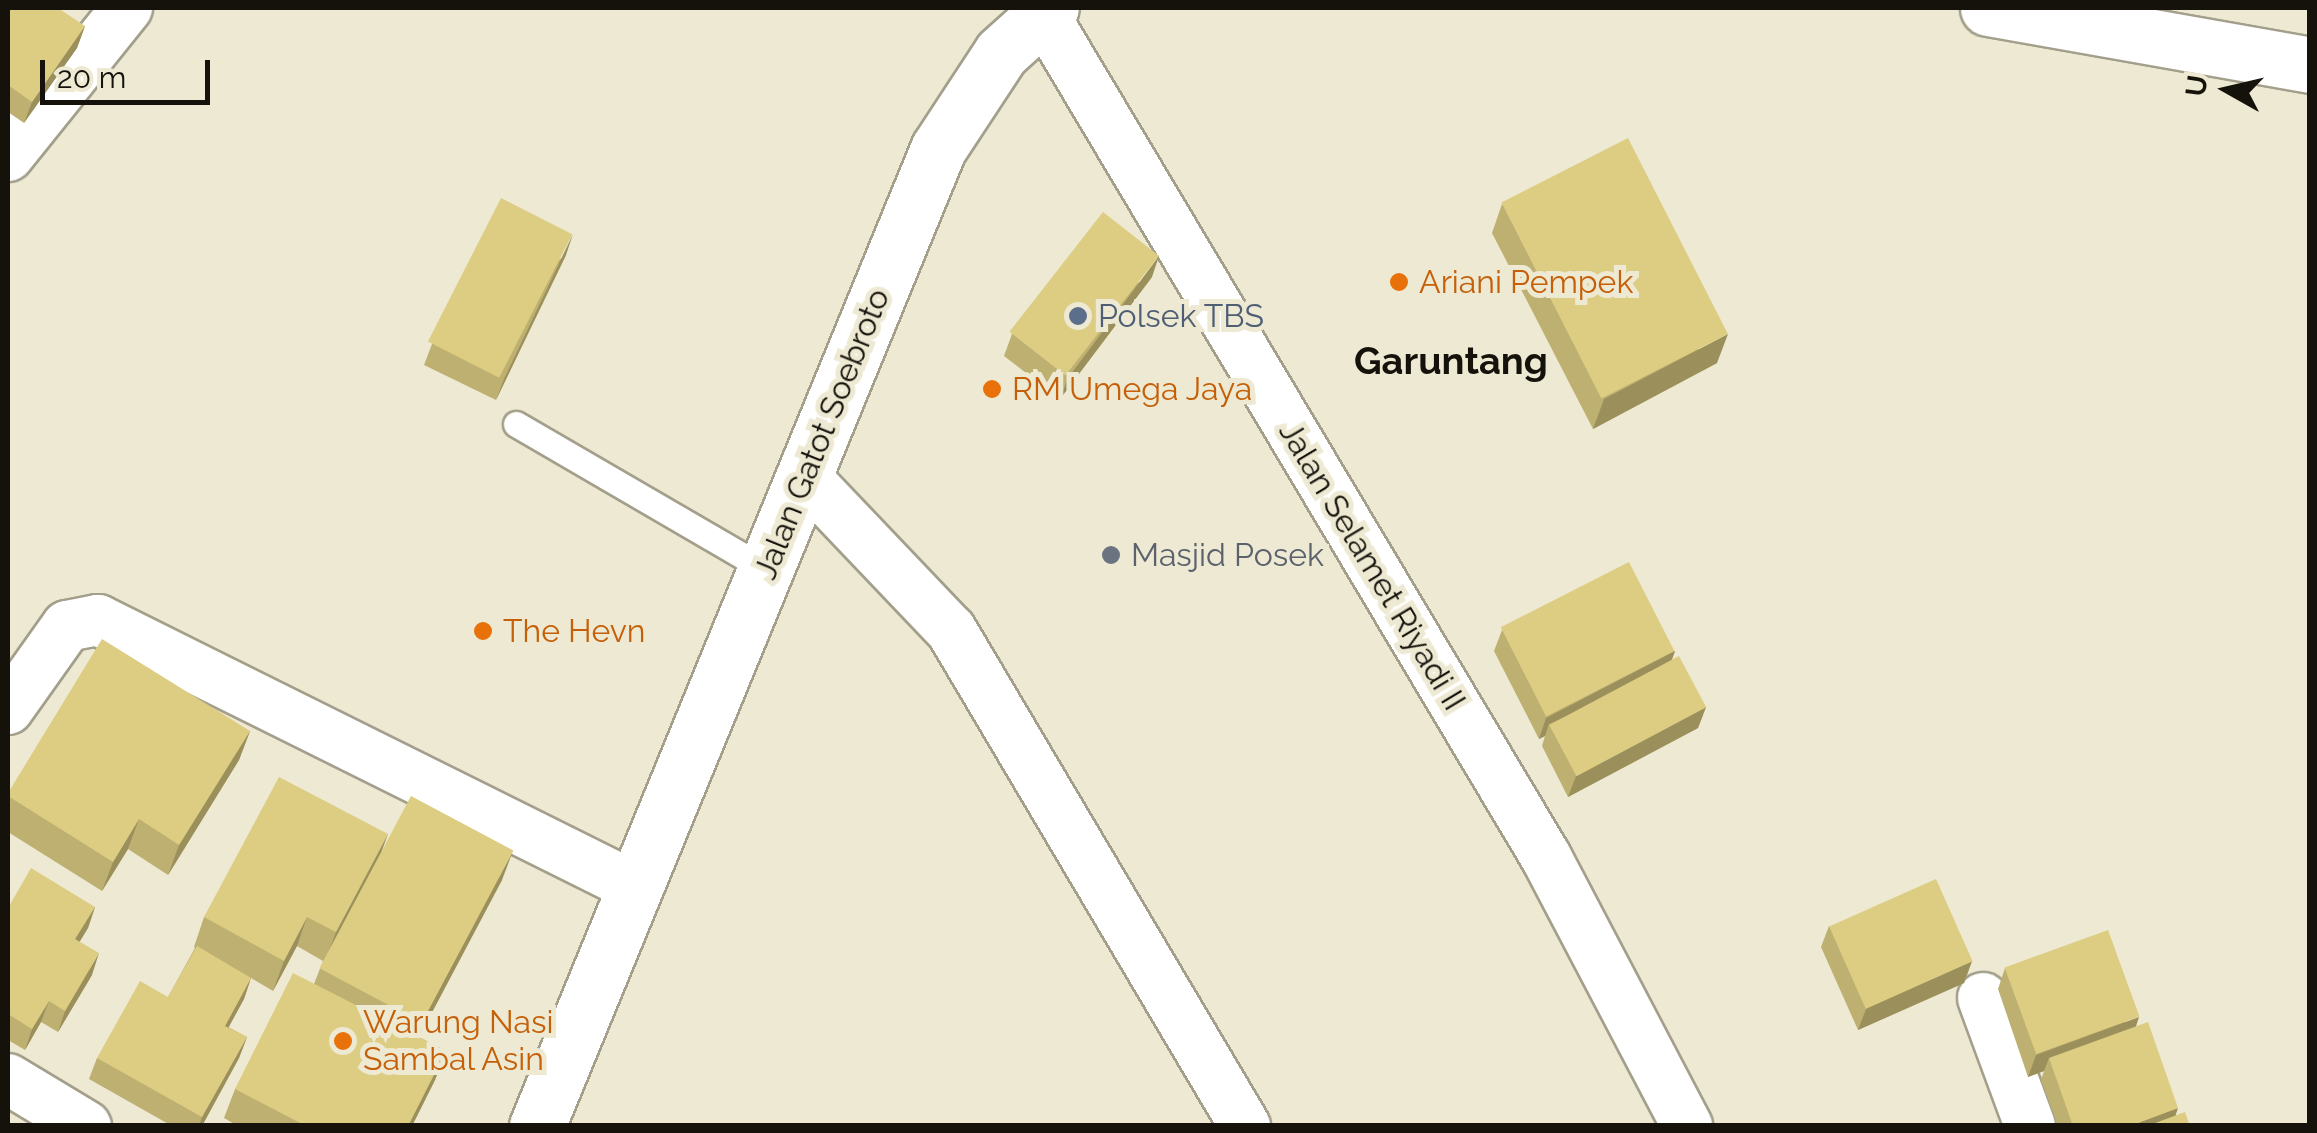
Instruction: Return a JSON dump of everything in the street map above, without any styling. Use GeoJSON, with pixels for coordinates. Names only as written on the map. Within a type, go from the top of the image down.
{"type":"FeatureCollection","features":[{"type":"Feature","properties":{"kind":"main road"},"geometry":{"type":"LineString","coordinates":[[1988,8],[2310,65]]}},
{"type":"Feature","properties":{"kind":"main road","name":"Jalan Gatot Soebroto"},"geometry":{"type":"LineString","coordinates":[[537,1126],[806,478],[938,148],[1001,53],[1047,11]]}},
{"type":"Feature","properties":{"kind":"street"},"geometry":{"type":"LineString","coordinates":[[8,156],[127,8]]}},
{"type":"Feature","properties":{"kind":"street","name":"Jalan Selamet Riyadi II"},"geometry":{"type":"LineString","coordinates":[[1047,11],[1546,857],[1687,1126]]}},
{"type":"Feature","properties":{"kind":"street"},"geometry":{"type":"LineString","coordinates":[[806,478],[952,630],[1245,1126]]}},
{"type":"Feature","properties":{"kind":"street"},"geometry":{"type":"LineString","coordinates":[[8,708],[40,655],[67,626],[98,620],[637,888]]}},
{"type":"Feature","properties":{"kind":"street"},"geometry":{"type":"LineString","coordinates":[[1983,998],[2030,1126]]}},
{"type":"Feature","properties":{"kind":"street"},"geometry":{"type":"LineString","coordinates":[[8,1079],[86,1126]]}},
{"type":"Feature","properties":{"kind":"lane"},"geometry":{"type":"LineString","coordinates":[[516,424],[767,570]]}},
{"type":"Feature","properties":{"kind":"building"},"geometry":{"type":"Polygon","coordinates":[[[8,8],[58,8],[85,26],[32,102],[8,85],[8,8]]]}},
{"type":"Feature","properties":{"kind":"building"},"geometry":{"type":"Polygon","coordinates":[[[1628,138],[1728,334],[1601,398],[1501,202],[1628,138]]]}},
{"type":"Feature","properties":{"kind":"building"},"geometry":{"type":"Polygon","coordinates":[[[501,198],[572,234],[499,378],[428,341],[501,198]]]}},
{"type":"Feature","properties":{"kind":"building","name":"Polsek TBS"},"geometry":{"type":"Polygon","coordinates":[[[1103,212],[1159,256],[1065,375],[1009,332],[1103,212]]]}},
{"type":"Feature","properties":{"kind":"building"},"geometry":{"type":"Polygon","coordinates":[[[1629,562],[1674,651],[1546,716],[1501,627],[1629,562]]]}},
{"type":"Feature","properties":{"kind":"building"},"geometry":{"type":"Polygon","coordinates":[[[102,639],[250,731],[179,845],[139,819],[113,862],[8,796],[102,639]]]}},
{"type":"Feature","properties":{"kind":"building"},"geometry":{"type":"Polygon","coordinates":[[[1679,656],[1706,707],[1576,776],[1549,725],[1679,656]]]}},
{"type":"Feature","properties":{"kind":"building"},"geometry":{"type":"Polygon","coordinates":[[[279,777],[388,834],[336,932],[307,917],[284,961],[204,917],[279,777]]]}},
{"type":"Feature","properties":{"kind":"building"},"geometry":{"type":"Polygon","coordinates":[[[411,796],[513,850],[422,1023],[319,968],[411,796]]]}},
{"type":"Feature","properties":{"kind":"building"},"geometry":{"type":"Polygon","coordinates":[[[31,868],[95,907],[75,939],[99,953],[65,1011],[49,1001],[32,1029],[8,1014],[8,908],[31,868]]]}},
{"type":"Feature","properties":{"kind":"building"},"geometry":{"type":"Polygon","coordinates":[[[1936,879],[1973,961],[1866,1009],[1829,927],[1936,879]]]}},
{"type":"Feature","properties":{"kind":"building"},"geometry":{"type":"Polygon","coordinates":[[[2108,930],[2139,1016],[2036,1054],[2005,968],[2108,930]]]}},
{"type":"Feature","properties":{"kind":"building"},"geometry":{"type":"Polygon","coordinates":[[[197,946],[251,978],[225,1026],[247,1037],[202,1117],[97,1058],[140,981],[168,997],[197,946]]]}},
{"type":"Feature","properties":{"kind":"building"},"geometry":{"type":"Polygon","coordinates":[[[293,973],[446,1051],[408,1126],[306,1126],[235,1089],[293,973]]]}},
{"type":"Feature","properties":{"kind":"building"},"geometry":{"type":"Polygon","coordinates":[[[2148,1022],[2178,1108],[2130,1126],[2073,1126],[2049,1058],[2148,1022]]]}},
{"type":"Feature","properties":{"kind":"building"},"geometry":{"type":"Polygon","coordinates":[[[2185,1112],[2190,1126],[2147,1126],[2185,1112]]]}},
{"type":"Feature","properties":{"kind":"place","name":"Ariani Pempek"},"geometry":{"type":"Point","coordinates":[1399,282]}},
{"type":"Feature","properties":{"kind":"place","name":"Polsek TBS"},"geometry":{"type":"Point","coordinates":[1078,316]}},
{"type":"Feature","properties":{"kind":"place","name":"RM Umega Jaya"},"geometry":{"type":"Point","coordinates":[992,389]}},
{"type":"Feature","properties":{"kind":"place","name":"Masjid Posek"},"geometry":{"type":"Point","coordinates":[1111,555]}},
{"type":"Feature","properties":{"kind":"place","name":"The Hevn"},"geometry":{"type":"Point","coordinates":[483,631]}},
{"type":"Feature","properties":{"kind":"place","name":"Warung Nasi Sambal Asin"},"geometry":{"type":"Point","coordinates":[343,1041]}},
{"type":"Feature","properties":{"kind":"district","name":"Garuntang"},"geometry":{"type":"Point","coordinates":[1451,361]}}]}
